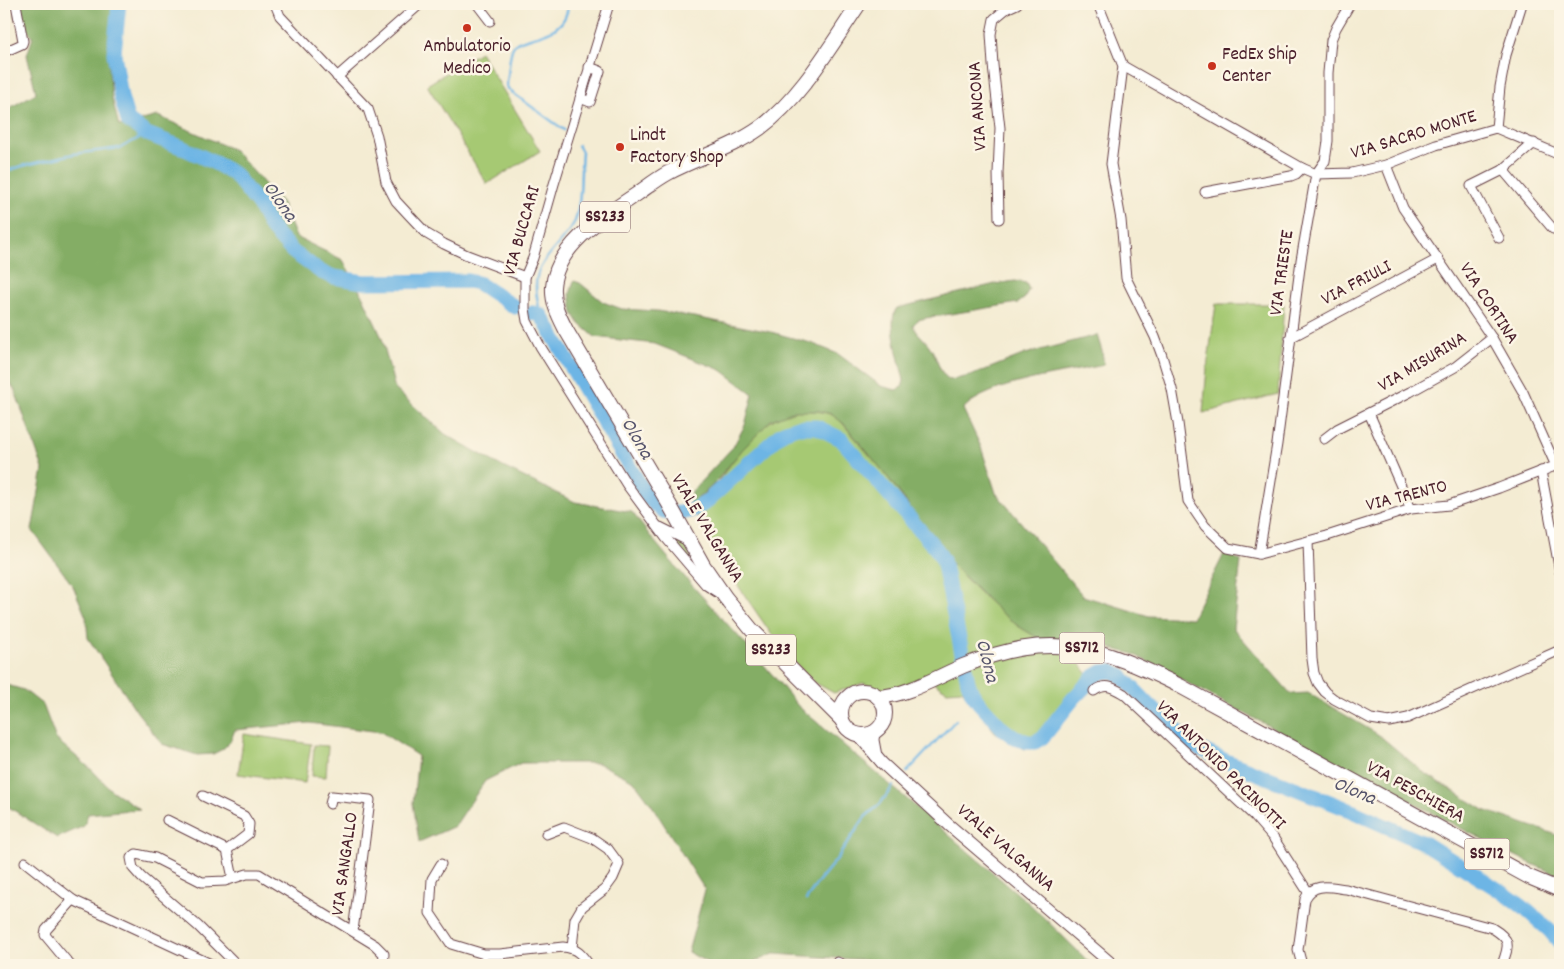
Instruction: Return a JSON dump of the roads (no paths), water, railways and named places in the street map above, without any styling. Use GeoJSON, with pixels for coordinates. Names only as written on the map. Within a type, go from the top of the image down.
{"type":"FeatureCollection","features":[{"type":"Feature","properties":{"kind":"main road","name":"VIALE VALGANNA"},"geometry":{"type":"LineString","coordinates":[[842,720],[752,630],[724,597],[690,543],[566,330],[559,315],[553,287],[559,264],[588,229],[668,173],[720,150],[760,128],[787,103],[811,73],[859,4]]}},
{"type":"Feature","properties":{"kind":"main road","name":"VIA PESCHIERA"},"geometry":{"type":"LineString","coordinates":[[904,693],[956,668],[1001,653],[1037,646],[1074,647],[1099,651],[1135,664],[1180,686],[1521,873],[1560,890]]}},
{"type":"Feature","properties":{"kind":"main road"},"geometry":{"type":"LineString","coordinates":[[860,692],[870,692],[878,697],[885,711],[881,725],[874,732],[866,735],[857,734],[846,728],[842,720],[841,710],[844,701],[851,695],[860,692]]}},
{"type":"Feature","properties":{"kind":"main road","name":"SS712"},"geometry":{"type":"LineString","coordinates":[[878,697],[904,693]]}},
{"type":"Feature","properties":{"kind":"main road","name":"SS712"},"geometry":{"type":"LineString","coordinates":[[885,711],[904,693]]}},
{"type":"Feature","properties":{"kind":"main road"},"geometry":{"type":"LineString","coordinates":[[820,700],[844,701]]}},
{"type":"Feature","properties":{"kind":"main road"},"geometry":{"type":"LineString","coordinates":[[874,732],[876,756]]}},
{"type":"Feature","properties":{"kind":"main road","name":"VIALE VALGANNA"},"geometry":{"type":"LineString","coordinates":[[857,734],[901,781],[983,855],[1113,965]]}},
{"type":"Feature","properties":{"kind":"street"},"geometry":{"type":"LineString","coordinates":[[4,52],[22,44],[23,41],[16,4]]}},
{"type":"Feature","properties":{"kind":"street"},"geometry":{"type":"LineString","coordinates":[[275,4],[280,16],[368,109],[377,136],[386,182],[396,201],[409,216],[427,234],[444,244],[467,255],[525,277]]}},
{"type":"Feature","properties":{"kind":"street"},"geometry":{"type":"LineString","coordinates":[[337,77],[420,4]]}},
{"type":"Feature","properties":{"kind":"street"},"geometry":{"type":"LineString","coordinates":[[477,4],[490,21]]}},
{"type":"Feature","properties":{"kind":"street","name":"VIA BUCCARI"},"geometry":{"type":"LineString","coordinates":[[609,4],[533,258],[525,277],[525,309],[528,321],[540,346],[627,485],[666,538],[706,584],[724,597]]}},
{"type":"Feature","properties":{"kind":"street","name":"VIA ANCONA"},"geometry":{"type":"LineString","coordinates":[[999,219],[998,173],[1000,128],[991,34],[994,18],[1017,4]]}},
{"type":"Feature","properties":{"kind":"street"},"geometry":{"type":"LineString","coordinates":[[1098,4],[1123,66],[1111,164],[1121,220],[1126,278],[1155,337],[1172,389],[1188,500],[1205,526],[1228,548],[1260,554]]}},
{"type":"Feature","properties":{"kind":"street","name":"VIA TRIESTE"},"geometry":{"type":"LineString","coordinates":[[1260,554],[1277,444],[1301,260],[1316,174],[1325,161],[1328,141],[1328,73],[1331,40],[1350,4]]}},
{"type":"Feature","properties":{"kind":"street"},"geometry":{"type":"LineString","coordinates":[[1496,128],[1500,87],[1506,55],[1522,4]]}},
{"type":"Feature","properties":{"kind":"street","name":"VIA SACRO MONTE"},"geometry":{"type":"LineString","coordinates":[[1123,66],[1302,168],[1316,174],[1352,173],[1386,165],[1436,145],[1496,128],[1560,155]]}},
{"type":"Feature","properties":{"kind":"street"},"geometry":{"type":"LineString","coordinates":[[1499,238],[1471,186],[1503,170],[1534,143]]}},
{"type":"Feature","properties":{"kind":"street","name":"VIA CORTINA"},"geometry":{"type":"LineString","coordinates":[[1386,165],[1403,208],[1494,341],[1523,392],[1558,465]]}},
{"type":"Feature","properties":{"kind":"street"},"geometry":{"type":"LineString","coordinates":[[1205,192],[1291,176],[1302,168]]}},
{"type":"Feature","properties":{"kind":"street"},"geometry":{"type":"LineString","coordinates":[[1503,170],[1552,229]]}},
{"type":"Feature","properties":{"kind":"street","name":"VIA FRIULI"},"geometry":{"type":"LineString","coordinates":[[1290,338],[1438,259]]}},
{"type":"Feature","properties":{"kind":"street","name":"VIA MISURINA"},"geometry":{"type":"LineString","coordinates":[[1324,439],[1337,429],[1455,367],[1494,341]]}},
{"type":"Feature","properties":{"kind":"street","name":"VIA MISURINA"},"geometry":{"type":"LineString","coordinates":[[1369,413],[1412,509]]}},
{"type":"Feature","properties":{"kind":"street","name":"VIA TRENTO"},"geometry":{"type":"LineString","coordinates":[[1260,554],[1412,509],[1449,505],[1558,465]]}},
{"type":"Feature","properties":{"kind":"street"},"geometry":{"type":"LineString","coordinates":[[1541,471],[1560,572]]}},
{"type":"Feature","properties":{"kind":"street","name":"VIA BUCCARI"},"geometry":{"type":"LineString","coordinates":[[659,526],[683,537],[690,543]]}},
{"type":"Feature","properties":{"kind":"street"},"geometry":{"type":"LineString","coordinates":[[1308,541],[1311,650],[1314,673],[1322,688],[1329,695],[1371,719],[1389,722],[1408,718],[1560,650]]}},
{"type":"Feature","properties":{"kind":"street","name":"VIA ANTONIO PACINOTTI"},"geometry":{"type":"LineString","coordinates":[[1094,691],[1101,686],[1106,686],[1124,694],[1219,782],[1254,816],[1274,839],[1308,892]]}},
{"type":"Feature","properties":{"kind":"street"},"geometry":{"type":"LineString","coordinates":[[204,796],[244,816],[248,824],[248,834],[227,850]]}},
{"type":"Feature","properties":{"kind":"street","name":"VIA SANGALLO"},"geometry":{"type":"LineString","coordinates":[[330,804],[332,796],[370,800],[353,931],[375,945],[384,954],[383,965]]}},
{"type":"Feature","properties":{"kind":"street"},"geometry":{"type":"LineString","coordinates":[[167,820],[227,850]]}},
{"type":"Feature","properties":{"kind":"street"},"geometry":{"type":"LineString","coordinates":[[546,834],[564,827],[592,838],[608,849],[619,864],[613,878],[605,889],[582,907],[574,919],[572,948]]}},
{"type":"Feature","properties":{"kind":"street"},"geometry":{"type":"LineString","coordinates":[[227,850],[233,878]]}},
{"type":"Feature","properties":{"kind":"street"},"geometry":{"type":"LineString","coordinates":[[237,965],[198,926],[141,877],[133,868],[131,858],[136,854],[155,858],[202,882],[224,881],[247,874],[259,874],[353,931]]}},
{"type":"Feature","properties":{"kind":"street"},"geometry":{"type":"LineString","coordinates":[[25,862],[72,900],[213,965]]}},
{"type":"Feature","properties":{"kind":"street"},"geometry":{"type":"LineString","coordinates":[[441,864],[432,879],[430,913],[451,944],[484,954],[564,947],[572,948],[581,954],[589,965]]}},
{"type":"Feature","properties":{"kind":"street"},"geometry":{"type":"LineString","coordinates":[[1302,965],[1298,950],[1305,899],[1308,892],[1315,888],[1325,887],[1346,889],[1492,928],[1503,934],[1507,940],[1508,945],[1502,965]]}},
{"type":"Feature","properties":{"kind":"street"},"geometry":{"type":"LineString","coordinates":[[70,965],[45,934],[46,930],[72,900]]}},
{"type":"Feature","properties":{"kind":"street"},"geometry":{"type":"LineString","coordinates":[[836,965],[837,962],[844,965]]}},
{"type":"Feature","properties":{"kind":"waterway","name":"Olona"},"geometry":{"type":"LineString","coordinates":[[119,4],[114,53],[121,97],[128,121],[147,134],[181,147],[234,174],[259,205],[271,228],[293,252],[321,272],[334,277],[363,282],[468,281],[478,283],[515,307]]}},
{"type":"Feature","properties":{"kind":"waterway"},"geometry":{"type":"LineString","coordinates":[[564,130],[510,91],[507,87],[507,82],[513,47],[518,43],[552,30],[560,24],[566,16],[568,4]]}},
{"type":"Feature","properties":{"kind":"waterway"},"geometry":{"type":"LineString","coordinates":[[4,172],[73,154],[120,148],[147,134]]}},
{"type":"Feature","properties":{"kind":"waterway"},"geometry":{"type":"LineString","coordinates":[[541,315],[536,292],[537,276],[540,268],[572,227],[577,213],[580,196],[582,152],[578,145]]}},
{"type":"Feature","properties":{"kind":"waterway","name":"Olona"},"geometry":{"type":"LineString","coordinates":[[533,313],[541,315],[647,497],[663,511],[681,513],[697,508],[705,503],[783,432],[797,427],[817,427],[841,439],[937,550],[943,560],[968,682],[972,693],[1003,729],[1015,738],[1035,742],[1043,737],[1073,699],[1095,676],[1102,672],[1112,671],[1121,676],[1161,717],[1197,748],[1345,808],[1426,844],[1523,907],[1550,931],[1560,943]]}},
{"type":"Feature","properties":{"kind":"waterway"},"geometry":{"type":"LineString","coordinates":[[907,772],[956,720]]}},
{"type":"Feature","properties":{"kind":"waterway"},"geometry":{"type":"LineString","coordinates":[[806,900],[865,817],[880,804],[893,786]]}},
{"type":"Feature","properties":{"kind":"place","name":"Ambulatorio Medico"},"geometry":{"type":"Point","coordinates":[467,28]}},
{"type":"Feature","properties":{"kind":"place","name":"FedEx Ship Center"},"geometry":{"type":"Point","coordinates":[1212,66]}},
{"type":"Feature","properties":{"kind":"place","name":"Lindt Factory Shop"},"geometry":{"type":"Point","coordinates":[620,147]}}]}
